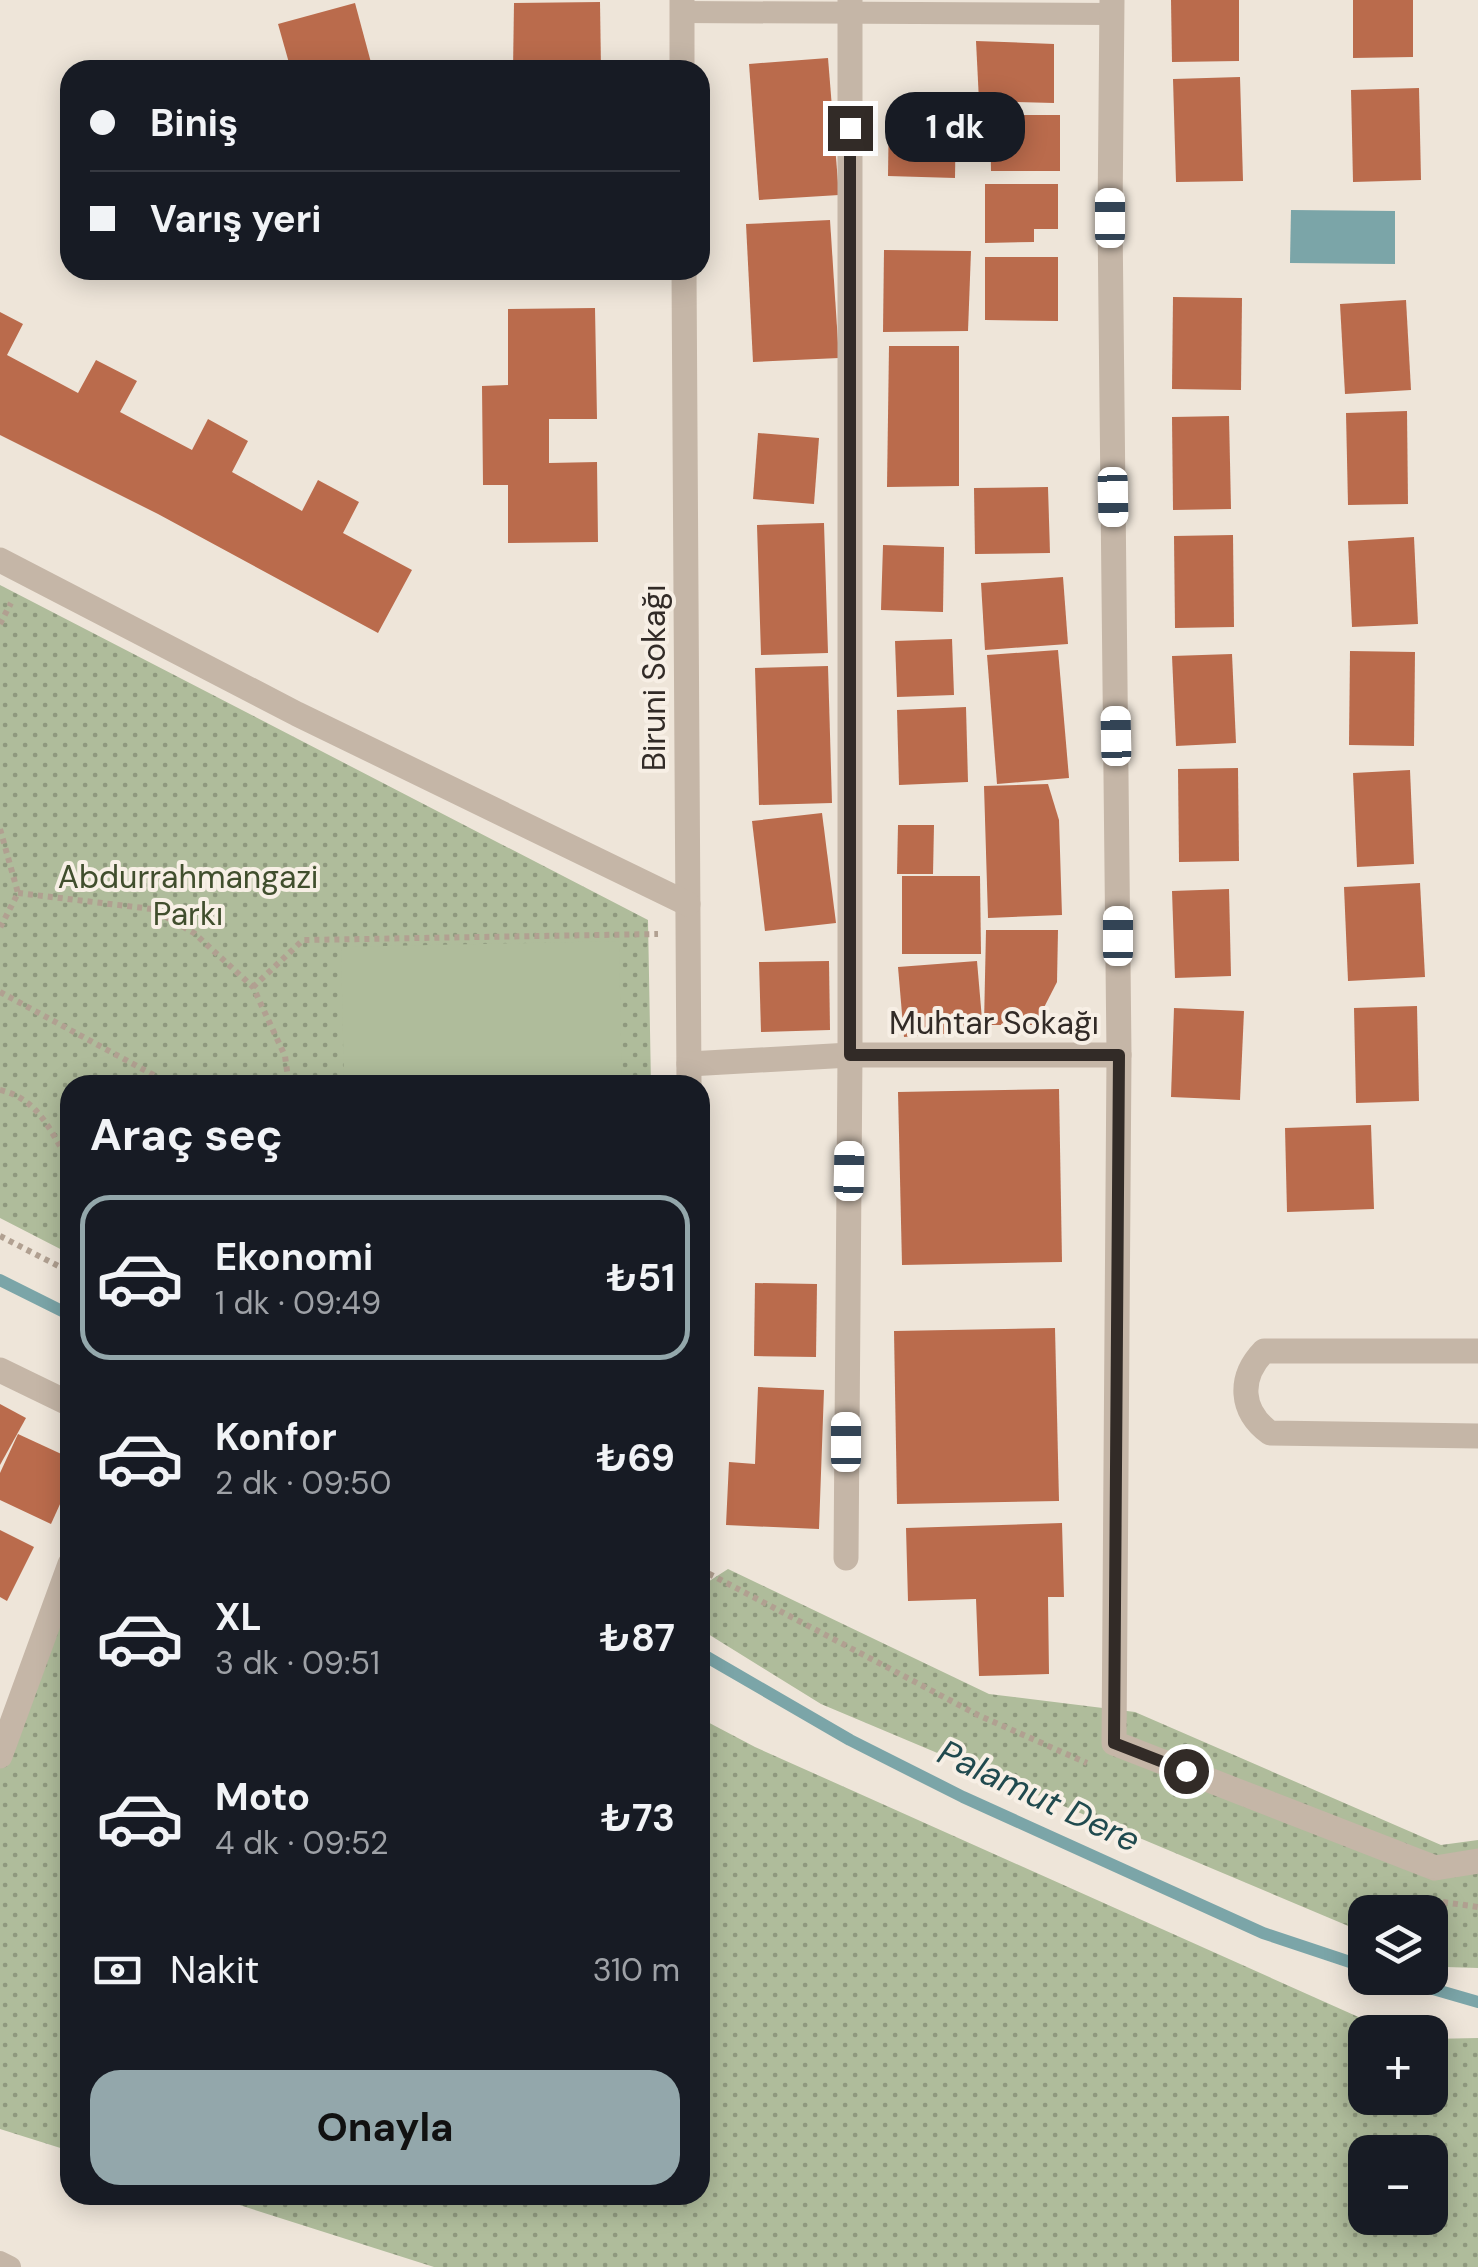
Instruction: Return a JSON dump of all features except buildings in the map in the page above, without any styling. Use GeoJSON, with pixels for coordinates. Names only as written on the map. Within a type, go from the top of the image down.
{"type":"FeatureCollection","features":[{"type":"Feature","properties":{"kind":"street"},"geometry":{"type":"LineString","coordinates":[[682,6],[682,60]]}},
{"type":"Feature","properties":{"kind":"street"},"geometry":{"type":"LineString","coordinates":[[846,1558],[850,6]]}},
{"type":"Feature","properties":{"kind":"street"},"geometry":{"type":"LineString","coordinates":[[1112,7],[1110,218],[1119,1055],[1114,1743],[1435,1868],[1478,1861]]}},
{"type":"Feature","properties":{"kind":"street","name":"Biruni Sokağı"},"geometry":{"type":"LineString","coordinates":[[684,280],[689,1074]]}},
{"type":"Feature","properties":{"kind":"street"},"geometry":{"type":"LineString","coordinates":[[0,560],[297,714],[688,904]]}},
{"type":"Feature","properties":{"kind":"street","name":"Muhtar Sokağı"},"geometry":{"type":"LineString","coordinates":[[689,1074],[850,1055],[1119,1055]]}},
{"type":"Feature","properties":{"kind":"street"},"geometry":{"type":"LineString","coordinates":[[1478,1350],[1264,1351],[1252,1363],[1245,1395],[1258,1424],[1270,1433],[1478,1436]]}},
{"type":"Feature","properties":{"kind":"street"},"geometry":{"type":"LineString","coordinates":[[0,1370],[60,1399]]}},
{"type":"Feature","properties":{"kind":"street"},"geometry":{"type":"LineString","coordinates":[[0,1756],[60,1591]]}},
{"type":"Feature","properties":{"kind":"lane"},"geometry":{"type":"LineString","coordinates":[[682,6],[1112,7]]}},
{"type":"Feature","properties":{"kind":"lane"},"geometry":{"type":"LineString","coordinates":[[0,2262],[10,2267]]}},
{"type":"Feature","properties":{"kind":"path"},"geometry":{"type":"LineString","coordinates":[[0,829],[18,893],[0,928]]}},
{"type":"Feature","properties":{"kind":"path"},"geometry":{"type":"LineString","coordinates":[[18,893],[152,910],[194,932],[253,987],[285,1056],[288,1075]]}},
{"type":"Feature","properties":{"kind":"path"},"geometry":{"type":"LineString","coordinates":[[253,987],[303,940],[688,934]]}},
{"type":"Feature","properties":{"kind":"path"},"geometry":{"type":"LineString","coordinates":[[0,992],[154,1075]]}},
{"type":"Feature","properties":{"kind":"path"},"geometry":{"type":"LineString","coordinates":[[0,1090],[21,1095],[60,1148]]}},
{"type":"Feature","properties":{"kind":"path"},"geometry":{"type":"LineString","coordinates":[[0,1236],[60,1267]]}},
{"type":"Feature","properties":{"kind":"green space","name":"Abdurrahmangazi Parkı"},"geometry":{"type":"Polygon","coordinates":[[[0,585],[648,920],[651,1075],[60,1075],[60,1249],[0,1218],[0,585]]]}},
{"type":"Feature","properties":{"kind":"green space"},"geometry":{"type":"Polygon","coordinates":[[[619,941],[622,1075],[344,1075],[341,947],[619,941]]]}},
{"type":"Feature","properties":{"kind":"green space"},"geometry":{"type":"Polygon","coordinates":[[[728,1569],[989,1694],[1135,1712],[1441,1845],[1478,1840],[1478,1968],[1448,1967],[1448,1895],[1348,1895],[1348,1926],[821,1704],[710,1635],[710,1581],[728,1569]]]}},
{"type":"Feature","properties":{"kind":"green space"},"geometry":{"type":"Polygon","coordinates":[[[60,1597],[60,2148],[0,2129],[0,1726],[60,1597]]]}},
{"type":"Feature","properties":{"kind":"green space"},"geometry":{"type":"Polygon","coordinates":[[[710,1723],[755,1747],[1354,2015],[1348,2015],[1348,2115],[1448,2115],[1448,2039],[1478,2038],[1478,2267],[434,2267],[239,2205],[710,2205],[710,1723]]]}},
{"type":"Feature","properties":{"kind":"water"},"geometry":{"type":"Polygon","coordinates":[[[1291,210],[1395,211],[1395,264],[1290,263],[1291,210]]]}},
{"type":"Feature","properties":{"kind":"waterway","name":"Palamut Dere"},"geometry":{"type":"LineString","coordinates":[[0,1280],[60,1310]]}},
{"type":"Feature","properties":{"kind":"waterway","name":"Palamut Dere"},"geometry":{"type":"LineString","coordinates":[[710,1659],[850,1740],[963,1797],[1263,1933],[1348,1961]]}},
{"type":"Feature","properties":{"kind":"waterway","name":"Palamut Dere"},"geometry":{"type":"LineString","coordinates":[[1448,1993],[1478,2002]]}},
{"type":"Feature","properties":{"kind":"route"},"geometry":{"type":"LineString","coordinates":[[850,128],[850,1055],[1119,1055],[1114,1743],[1186,1771]]}}]}
